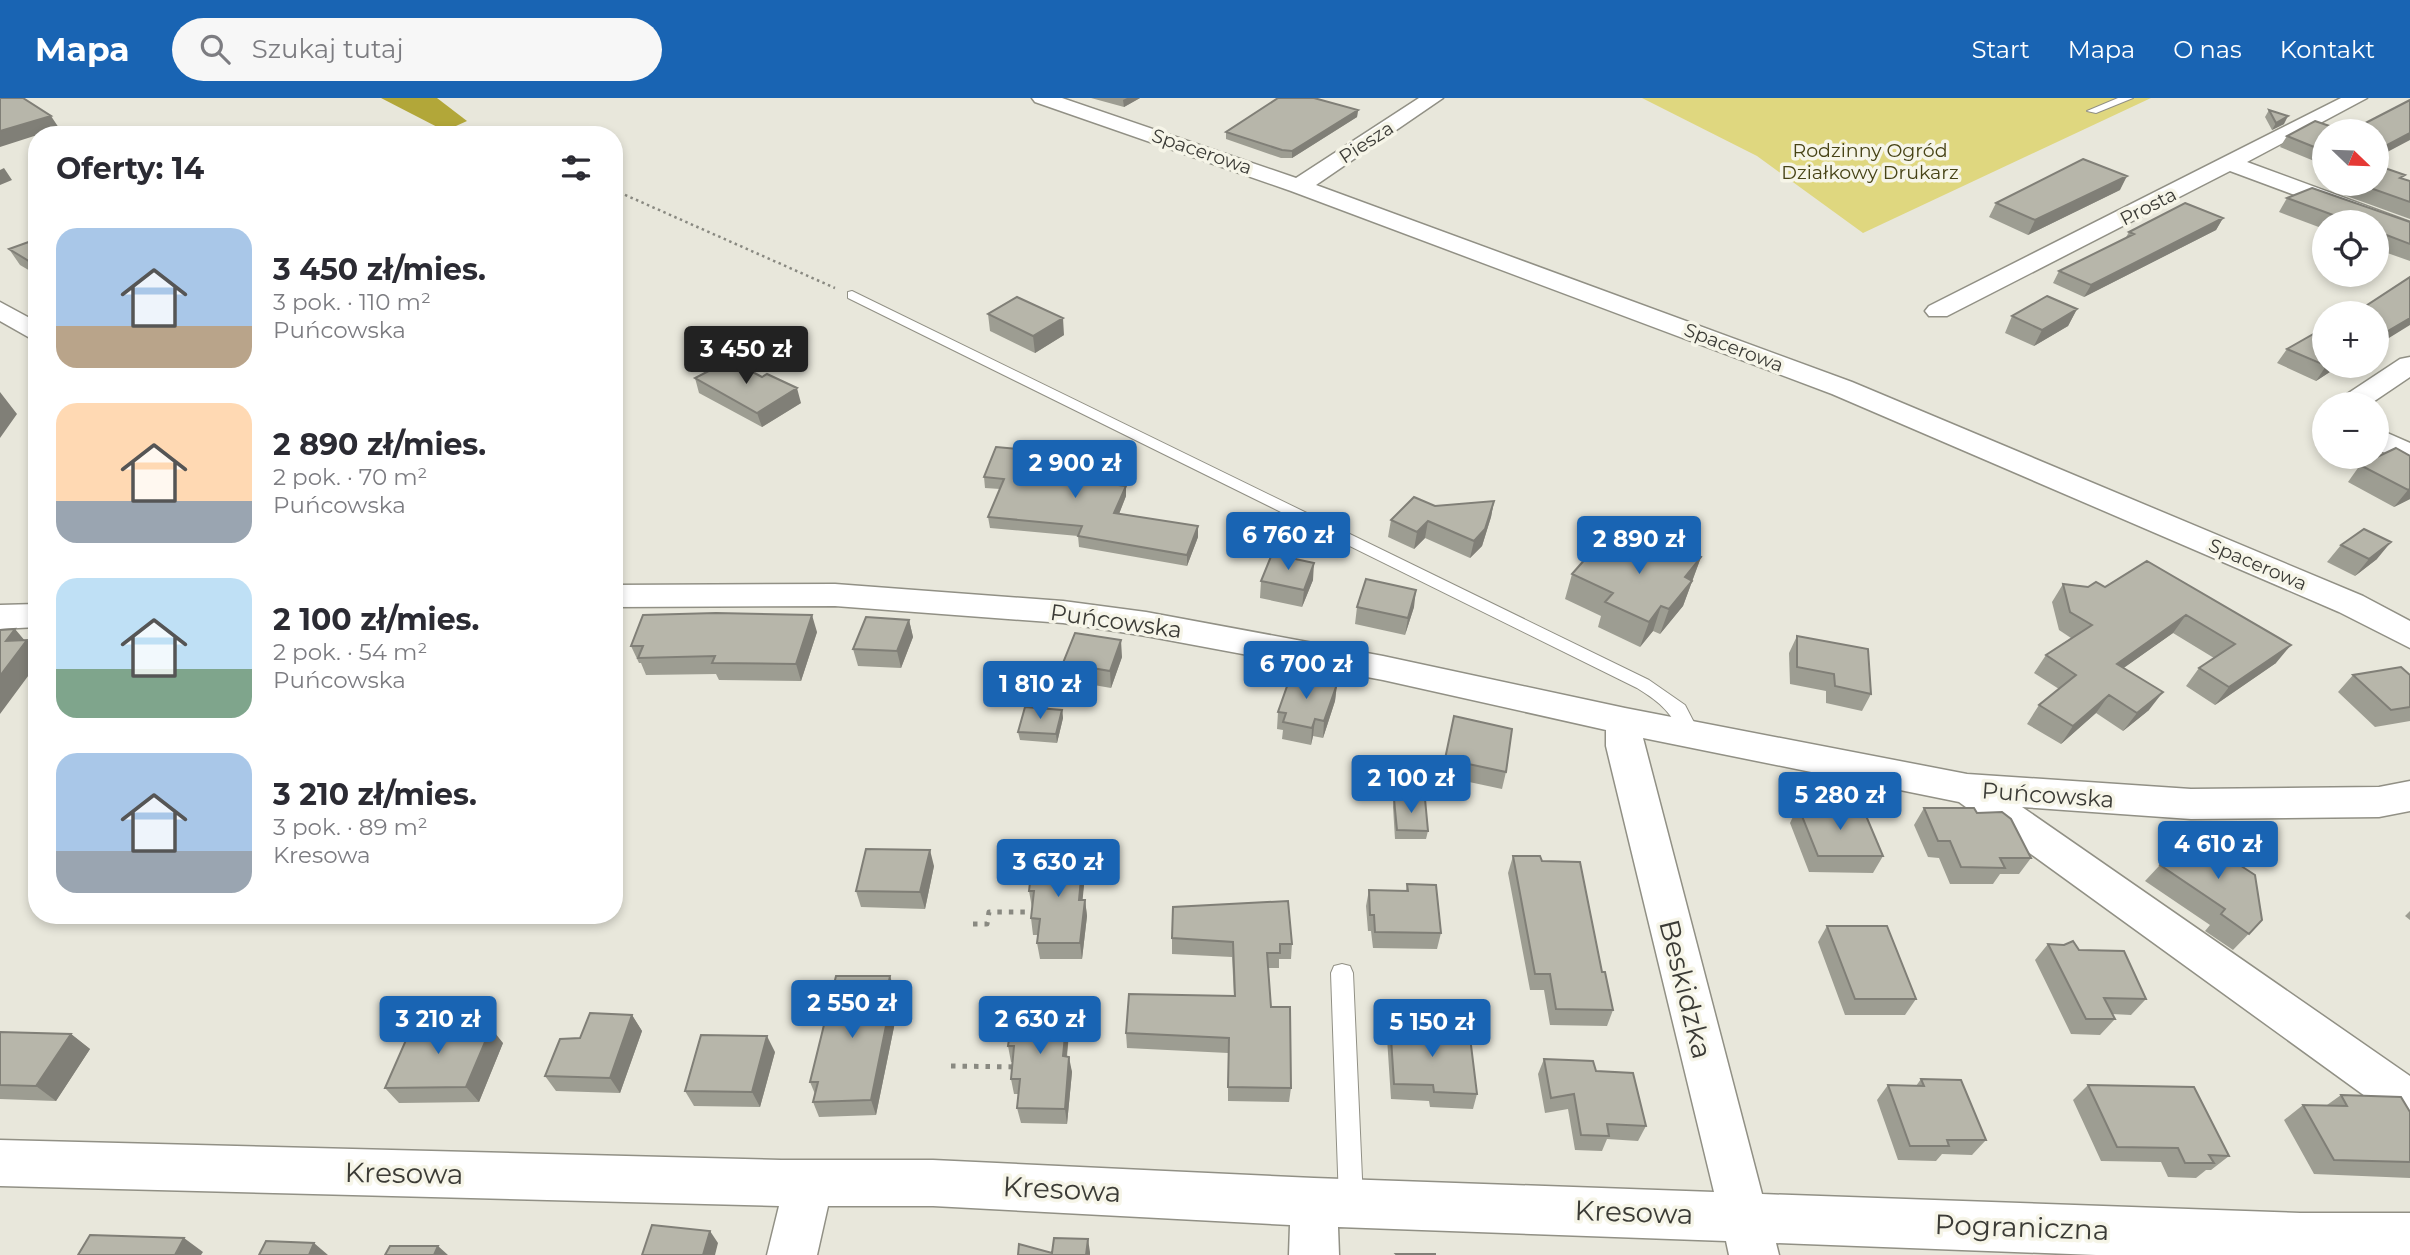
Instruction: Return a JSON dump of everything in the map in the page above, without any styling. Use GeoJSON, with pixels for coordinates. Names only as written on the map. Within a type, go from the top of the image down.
{"type":"FeatureCollection","features":[{"type":"Feature","properties":{"kind":"street","name":"Spacerowa"},"geometry":{"type":"LineString","coordinates":[[1042,98],[1299,186],[1842,388],[2351,604],[2410,636]]}},
{"type":"Feature","properties":{"kind":"street","name":"Piesza"},"geometry":{"type":"LineString","coordinates":[[1299,186],[1433,98]]}},
{"type":"Feature","properties":{"kind":"street","name":"Prosta"},"geometry":{"type":"LineString","coordinates":[[1938,312],[2357,98]]}},
{"type":"Feature","properties":{"kind":"street"},"geometry":{"type":"LineString","coordinates":[[2231,164],[2410,230]]}},
{"type":"Feature","properties":{"kind":"street"},"geometry":{"type":"LineString","coordinates":[[0,310],[28,328]]}},
{"type":"Feature","properties":{"kind":"street"},"geometry":{"type":"LineString","coordinates":[[2369,392],[2410,365]]}},
{"type":"Feature","properties":{"kind":"street"},"geometry":{"type":"LineString","coordinates":[[2389,444],[2410,456]]}},
{"type":"Feature","properties":{"kind":"street","name":"Puńcowska"},"geometry":{"type":"LineString","coordinates":[[623,596],[835,595],[1063,612],[1146,624],[1383,668],[1625,721],[1967,789],[2191,804],[2328,804],[2379,802],[2410,796]]}},
{"type":"Feature","properties":{"kind":"street"},"geometry":{"type":"LineString","coordinates":[[0,617],[28,615]]}},
{"type":"Feature","properties":{"kind":"street","name":"Beskidzka"},"geometry":{"type":"LineString","coordinates":[[1625,721],[1625,746],[1749,1235]]}},
{"type":"Feature","properties":{"kind":"street"},"geometry":{"type":"LineString","coordinates":[[1967,789],[2410,1102]]}},
{"type":"Feature","properties":{"kind":"street","name":"Kresowa"},"geometry":{"type":"LineString","coordinates":[[0,1163],[809,1184],[933,1183],[1333,1203],[1749,1235]]}},
{"type":"Feature","properties":{"kind":"street"},"geometry":{"type":"LineString","coordinates":[[792,1255],[809,1184]]}},
{"type":"Feature","properties":{"kind":"street"},"geometry":{"type":"LineString","coordinates":[[1314,1255],[1333,1203]]}},
{"type":"Feature","properties":{"kind":"street","name":"Pograniczna"},"geometry":{"type":"LineString","coordinates":[[1749,1235],[2305,1247],[2410,1238]]}},
{"type":"Feature","properties":{"kind":"lane"},"geometry":{"type":"LineString","coordinates":[[2092,111],[2128,98]]}},
{"type":"Feature","properties":{"kind":"lane"},"geometry":{"type":"LineString","coordinates":[[852,295],[1643,684],[1685,714],[1691,734]]}},
{"type":"Feature","properties":{"kind":"lane"},"geometry":{"type":"LineString","coordinates":[[1333,1203],[1342,973]]}},
{"type":"Feature","properties":{"kind":"path"},"geometry":{"type":"LineString","coordinates":[[623,194],[852,295]]}},
{"type":"Feature","properties":{"kind":"path"},"geometry":{"type":"LineString","coordinates":[[973,924],[987,924],[989,912],[1044,912]]}},
{"type":"Feature","properties":{"kind":"path"},"geometry":{"type":"LineString","coordinates":[[951,1066],[1025,1067]]}},
{"type":"Feature","properties":{"kind":"green space","name":"Rodzinny Ogród Działkowy Drukarz"},"geometry":{"type":"Polygon","coordinates":[[[1642,98],[2151,98],[1863,233],[1757,156],[1642,98]]]}},
{"type":"Feature","properties":{"kind":"shaded area"},"geometry":{"type":"Polygon","coordinates":[[[381,98],[437,98],[467,121],[456,126],[435,126],[381,98]]]}},
{"type":"Feature","properties":{"kind":"building"},"geometry":{"type":"Polygon","coordinates":[[[0,98],[23,98],[51,116],[0,131],[0,98]]]}},
{"type":"Feature","properties":{"kind":"building"},"geometry":{"type":"Polygon","coordinates":[[[1278,98],[1314,98],[1358,110],[1292,151],[1226,132],[1278,98]]]}},
{"type":"Feature","properties":{"kind":"building"},"geometry":{"type":"Polygon","coordinates":[[[2410,100],[2410,133],[2389,144],[2389,119],[2373,119],[2410,100]]]}},
{"type":"Feature","properties":{"kind":"building"},"geometry":{"type":"Polygon","coordinates":[[[2269,110],[2288,116],[2276,123],[2269,110]]]}},
{"type":"Feature","properties":{"kind":"building"},"geometry":{"type":"Polygon","coordinates":[[[2312,123],[2312,146],[2287,136],[2312,123]]]}},
{"type":"Feature","properties":{"kind":"building"},"geometry":{"type":"Polygon","coordinates":[[[2083,159],[2127,176],[2035,220],[1996,203],[2083,159]]]}},
{"type":"Feature","properties":{"kind":"building"},"geometry":{"type":"Polygon","coordinates":[[[2389,169],[2405,175],[2400,178],[2410,181],[2410,202],[2389,195],[2389,169]]]}},
{"type":"Feature","properties":{"kind":"building"},"geometry":{"type":"Polygon","coordinates":[[[2312,188],[2312,196],[2335,196],[2375,210],[2320,210],[2287,198],[2312,188]]]}},
{"type":"Feature","properties":{"kind":"building"},"geometry":{"type":"Polygon","coordinates":[[[2185,203],[2223,218],[2091,285],[2059,271],[2134,234],[2129,232],[2185,203]]]}},
{"type":"Feature","properties":{"kind":"building"},"geometry":{"type":"Polygon","coordinates":[[[2389,215],[2410,222],[2410,244],[2389,236],[2389,215]]]}},
{"type":"Feature","properties":{"kind":"building"},"geometry":{"type":"Polygon","coordinates":[[[28,242],[28,261],[9,249],[28,242]]]}},
{"type":"Feature","properties":{"kind":"building"},"geometry":{"type":"Polygon","coordinates":[[[2410,277],[2410,318],[2389,330],[2389,301],[2373,301],[2410,277]]]}},
{"type":"Feature","properties":{"kind":"building"},"geometry":{"type":"Polygon","coordinates":[[[2047,296],[2077,309],[2042,330],[2012,316],[2047,296]]]}},
{"type":"Feature","properties":{"kind":"building"},"geometry":{"type":"Polygon","coordinates":[[[1017,297],[1063,318],[1033,336],[988,314],[1017,297]]]}},
{"type":"Feature","properties":{"kind":"building"},"geometry":{"type":"Polygon","coordinates":[[[2312,335],[2312,360],[2287,349],[2312,335]]]}},
{"type":"Feature","properties":{"kind":"building"},"geometry":{"type":"Polygon","coordinates":[[[730,360],[762,377],[767,374],[797,388],[757,413],[695,378],[730,360]]]}},
{"type":"Feature","properties":{"kind":"building"},"geometry":{"type":"Polygon","coordinates":[[[996,447],[1095,456],[1086,481],[1126,486],[1114,513],[1198,526],[1187,555],[1078,536],[1082,526],[988,517],[1004,479],[984,477],[996,447]]]}},
{"type":"Feature","properties":{"kind":"building"},"geometry":{"type":"Polygon","coordinates":[[[2396,448],[2410,456],[2410,489],[2368,469],[2389,469],[2389,451],[2396,448]]]}},
{"type":"Feature","properties":{"kind":"building"},"geometry":{"type":"Polygon","coordinates":[[[1414,497],[1435,506],[1494,501],[1485,529],[1474,541],[1428,521],[1417,532],[1391,520],[1414,497]]]}},
{"type":"Feature","properties":{"kind":"building"},"geometry":{"type":"Polygon","coordinates":[[[2364,529],[2391,542],[2369,559],[2341,545],[2364,529]]]}},
{"type":"Feature","properties":{"kind":"building"},"geometry":{"type":"Polygon","coordinates":[[[1660,539],[1701,557],[1685,577],[1692,581],[1669,609],[1661,606],[1649,622],[1605,602],[1613,593],[1572,574],[1602,540],[1643,559],[1660,539]]]}},
{"type":"Feature","properties":{"kind":"building"},"geometry":{"type":"Polygon","coordinates":[[[1272,554],[1314,563],[1304,590],[1261,581],[1272,554]]]}},
{"type":"Feature","properties":{"kind":"building"},"geometry":{"type":"Polygon","coordinates":[[[2147,561],[2291,645],[2229,687],[2199,668],[2235,644],[2186,615],[2117,664],[2163,692],[2137,713],[2109,695],[2073,726],[2039,705],[2076,675],[2046,655],[2092,625],[2070,612],[2063,584],[2088,587],[2096,582],[2105,587],[2147,561]]]}},
{"type":"Feature","properties":{"kind":"building"},"geometry":{"type":"Polygon","coordinates":[[[1366,579],[1416,590],[1408,618],[1357,607],[1366,579]]]}},
{"type":"Feature","properties":{"kind":"building"},"geometry":{"type":"Polygon","coordinates":[[[643,615],[812,615],[796,664],[712,663],[715,656],[638,658],[643,646],[631,646],[643,615]]]}},
{"type":"Feature","properties":{"kind":"building"},"geometry":{"type":"Polygon","coordinates":[[[866,617],[909,620],[897,651],[853,649],[866,617]]]}},
{"type":"Feature","properties":{"kind":"building"},"geometry":{"type":"Polygon","coordinates":[[[15,629],[6,641],[27,640],[0,676],[0,630],[15,629]]]}},
{"type":"Feature","properties":{"kind":"building"},"geometry":{"type":"Polygon","coordinates":[[[1075,633],[1121,640],[1110,671],[1063,663],[1075,633]]]}},
{"type":"Feature","properties":{"kind":"building"},"geometry":{"type":"Polygon","coordinates":[[[1797,636],[1868,649],[1871,694],[1835,686],[1834,674],[1797,667],[1797,636]]]}},
{"type":"Feature","properties":{"kind":"building"},"geometry":{"type":"Polygon","coordinates":[[[2401,667],[2410,675],[2410,707],[2391,710],[2353,675],[2401,667]]]}},
{"type":"Feature","properties":{"kind":"building"},"geometry":{"type":"Polygon","coordinates":[[[1291,675],[1337,684],[1324,721],[1315,719],[1312,728],[1283,722],[1286,713],[1278,712],[1291,675]]]}},
{"type":"Feature","properties":{"kind":"building"},"geometry":{"type":"Polygon","coordinates":[[[1025,707],[1062,710],[1056,734],[1018,732],[1025,707]]]}},
{"type":"Feature","properties":{"kind":"building"},"geometry":{"type":"Polygon","coordinates":[[[1454,716],[1512,729],[1506,772],[1445,759],[1454,716]]]}},
{"type":"Feature","properties":{"kind":"building"},"geometry":{"type":"Polygon","coordinates":[[[1394,799],[1425,799],[1428,831],[1397,830],[1394,799]]]}},
{"type":"Feature","properties":{"kind":"building"},"geometry":{"type":"Polygon","coordinates":[[[1798,806],[1864,811],[1883,856],[1818,856],[1798,806]]]}},
{"type":"Feature","properties":{"kind":"building"},"geometry":{"type":"Polygon","coordinates":[[[1924,808],[1974,808],[1977,813],[2002,812],[2011,819],[2031,858],[2000,858],[2005,868],[1961,867],[1950,841],[1938,841],[1924,808]]]}},
{"type":"Feature","properties":{"kind":"building"},"geometry":{"type":"Polygon","coordinates":[[[2192,834],[2255,875],[2262,920],[2249,934],[2221,914],[2225,909],[2160,865],[2192,834]]]}},
{"type":"Feature","properties":{"kind":"building"},"geometry":{"type":"Polygon","coordinates":[[[866,849],[930,850],[920,892],[856,891],[866,849]]]}},
{"type":"Feature","properties":{"kind":"building"},"geometry":{"type":"Polygon","coordinates":[[[1513,856],[1540,856],[1542,861],[1580,862],[1602,972],[1605,972],[1613,1010],[1556,1009],[1550,974],[1535,974],[1513,856]]]}},
{"type":"Feature","properties":{"kind":"building"},"geometry":{"type":"Polygon","coordinates":[[[1033,857],[1083,858],[1079,900],[1085,900],[1080,943],[1037,943],[1040,919],[1031,918],[1034,891],[1029,891],[1033,857]]]}},
{"type":"Feature","properties":{"kind":"building"},"geometry":{"type":"Polygon","coordinates":[[[1407,884],[1436,885],[1441,933],[1375,932],[1374,915],[1370,915],[1369,890],[1408,891],[1407,884]]]}},
{"type":"Feature","properties":{"kind":"building"},"geometry":{"type":"Polygon","coordinates":[[[1288,901],[1292,944],[1280,944],[1280,953],[1267,953],[1271,1007],[1290,1007],[1291,1088],[1228,1087],[1229,1038],[1126,1033],[1129,994],[1235,996],[1233,942],[1172,938],[1173,907],[1288,901]]]}},
{"type":"Feature","properties":{"kind":"building"},"geometry":{"type":"Polygon","coordinates":[[[1827,926],[1887,926],[1916,999],[1855,999],[1827,926]]]}},
{"type":"Feature","properties":{"kind":"building"},"geometry":{"type":"Polygon","coordinates":[[[2073,941],[2079,950],[2124,951],[2146,999],[2104,998],[2115,1019],[2086,1019],[2048,944],[2064,945],[2073,941]]]}},
{"type":"Feature","properties":{"kind":"building"},"geometry":{"type":"Polygon","coordinates":[[[836,976],[890,976],[884,1006],[890,1006],[871,1100],[813,1102],[818,1082],[810,1082],[836,976]]]}},
{"type":"Feature","properties":{"kind":"building"},"geometry":{"type":"Polygon","coordinates":[[[1014,1005],[1068,1006],[1063,1056],[1069,1057],[1065,1109],[1017,1108],[1020,1079],[1011,1079],[1014,1046],[1008,1046],[1014,1005]]]}},
{"type":"Feature","properties":{"kind":"building"},"geometry":{"type":"Polygon","coordinates":[[[590,1013],[632,1015],[610,1078],[545,1076],[560,1039],[580,1038],[590,1013]]]}},
{"type":"Feature","properties":{"kind":"building"},"geometry":{"type":"Polygon","coordinates":[[[417,1015],[425,1017],[424,1026],[491,1028],[466,1087],[385,1088],[417,1015]]]}},
{"type":"Feature","properties":{"kind":"building"},"geometry":{"type":"Polygon","coordinates":[[[1390,1023],[1431,1024],[1432,1035],[1470,1037],[1477,1094],[1434,1092],[1433,1085],[1394,1084],[1390,1023]]]}},
{"type":"Feature","properties":{"kind":"building"},"geometry":{"type":"Polygon","coordinates":[[[0,1032],[71,1034],[36,1086],[0,1085],[0,1032]]]}},
{"type":"Feature","properties":{"kind":"building"},"geometry":{"type":"Polygon","coordinates":[[[701,1035],[767,1036],[752,1092],[685,1091],[701,1035]]]}},
{"type":"Feature","properties":{"kind":"building"},"geometry":{"type":"Polygon","coordinates":[[[1544,1059],[1593,1061],[1596,1071],[1633,1073],[1646,1126],[1607,1124],[1609,1136],[1581,1135],[1574,1094],[1551,1098],[1544,1059]]]}},
{"type":"Feature","properties":{"kind":"building"},"geometry":{"type":"Polygon","coordinates":[[[1921,1079],[1961,1080],[1986,1140],[1947,1140],[1949,1146],[1910,1146],[1888,1085],[1924,1086],[1921,1079]]]}},
{"type":"Feature","properties":{"kind":"building"},"geometry":{"type":"Polygon","coordinates":[[[2088,1085],[2194,1087],[2229,1156],[2209,1155],[2214,1163],[2185,1163],[2178,1148],[2117,1147],[2088,1085]]]}},
{"type":"Feature","properties":{"kind":"building"},"geometry":{"type":"Polygon","coordinates":[[[2341,1095],[2401,1097],[2410,1112],[2410,1162],[2334,1160],[2303,1105],[2347,1106],[2341,1095]]]}},
{"type":"Feature","properties":{"kind":"building"},"geometry":{"type":"Polygon","coordinates":[[[652,1225],[710,1231],[703,1255],[642,1255],[652,1225]]]}},
{"type":"Feature","properties":{"kind":"building"},"geometry":{"type":"Polygon","coordinates":[[[90,1235],[184,1238],[175,1255],[78,1255],[90,1235]]]}},
{"type":"Feature","properties":{"kind":"building"},"geometry":{"type":"Polygon","coordinates":[[[1054,1238],[1088,1239],[1086,1255],[1018,1255],[1019,1244],[1052,1253],[1054,1238]]]}},
{"type":"Feature","properties":{"kind":"building"},"geometry":{"type":"Polygon","coordinates":[[[266,1241],[314,1243],[309,1255],[259,1255],[266,1241]]]}},
{"type":"Feature","properties":{"kind":"building"},"geometry":{"type":"Polygon","coordinates":[[[390,1246],[438,1246],[434,1255],[385,1255],[390,1246]]]}},
{"type":"Feature","properties":{"kind":"building"},"geometry":{"type":"Polygon","coordinates":[[[1435,1254],[1435,1255],[1397,1255],[1435,1254]]]}}]}
